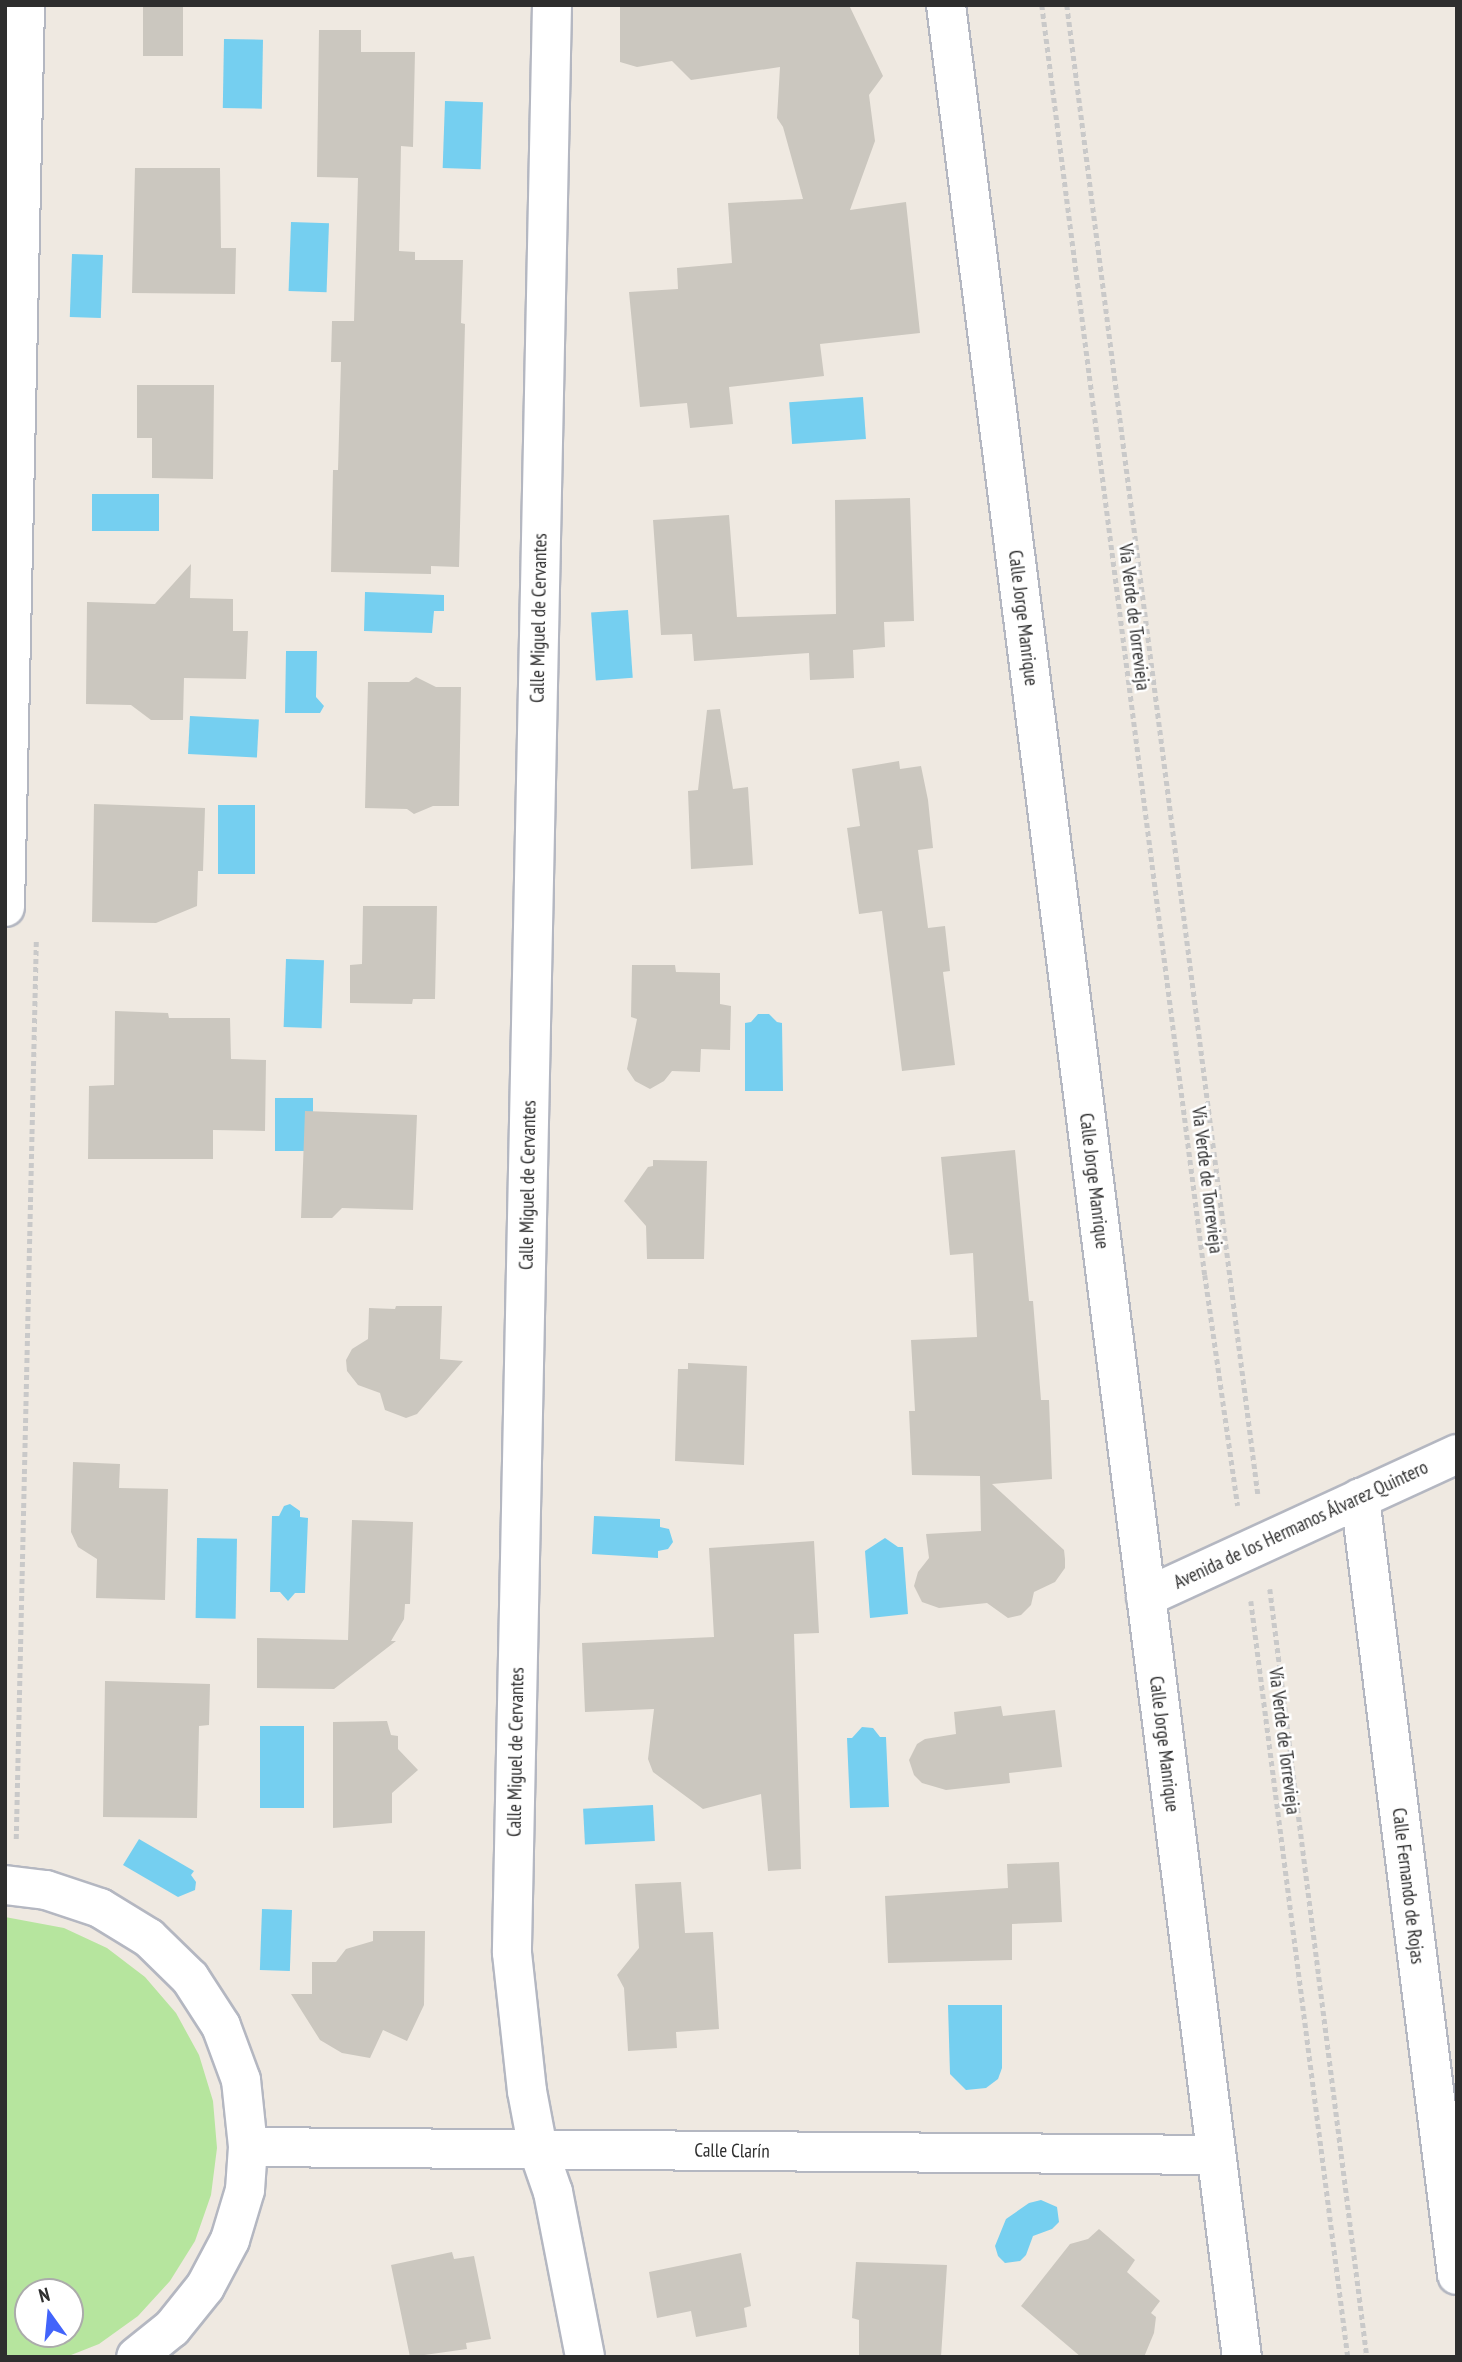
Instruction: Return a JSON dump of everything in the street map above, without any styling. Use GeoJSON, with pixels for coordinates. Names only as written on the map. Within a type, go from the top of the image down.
{"type":"FeatureCollection","features":[{"type":"Feature","properties":{"kind":"street"},"geometry":{"type":"LineString","coordinates":[[5,906],[25,5]]}},
{"type":"Feature","properties":{"kind":"street","name":"Calle Miguel de Cervantes"},"geometry":{"type":"LineString","coordinates":[[552,5],[512,1954],[527,2091],[538,2149],[553,2192],[585,2357]]}},
{"type":"Feature","properties":{"kind":"street","name":"Calle Jorge Manrique"},"geometry":{"type":"LineString","coordinates":[[946,5],[1242,2357]]}},
{"type":"Feature","properties":{"kind":"street","name":"Avenida de los Hermanos Álvarez Quintero"},"geometry":{"type":"LineString","coordinates":[[1146,1597],[1457,1454]]}},
{"type":"Feature","properties":{"kind":"street","name":"Calle Fernando de Rojas"},"geometry":{"type":"LineString","coordinates":[[1360,1498],[1457,2274]]}},
{"type":"Feature","properties":{"kind":"street"},"geometry":{"type":"LineString","coordinates":[[5,1885],[46,1889],[100,1908],[149,1938],[190,1978],[221,2026],[241,2080],[248,2147],[245,2190],[230,2240],[205,2287],[172,2328],[136,2357]]}},
{"type":"Feature","properties":{"kind":"street","name":"Calle Clarín"},"geometry":{"type":"LineString","coordinates":[[248,2147],[1216,2155]]}},
{"type":"Feature","properties":{"kind":"path","name":"Vía Verde de Torrevieja"},"geometry":{"type":"LineString","coordinates":[[1042,5],[1205,1275],[1254,1546],[1349,2357]]}},
{"type":"Feature","properties":{"kind":"path"},"geometry":{"type":"LineString","coordinates":[[1068,5],[1254,1546],[1367,2357]]}},
{"type":"Feature","properties":{"kind":"green space"},"geometry":{"type":"Polygon","coordinates":[[[5,1917],[64,1928],[107,1948],[145,1977],[176,2013],[199,2055],[213,2101],[217,2148],[211,2195],[195,2241],[170,2281],[138,2316],[99,2344],[66,2357],[5,2357],[5,1917]]]}},
{"type":"Feature","properties":{"kind":"water"},"geometry":{"type":"Polygon","coordinates":[[[224,39],[263,40],[262,109],[223,108],[224,39]]]}},
{"type":"Feature","properties":{"kind":"water"},"geometry":{"type":"Polygon","coordinates":[[[445,101],[483,102],[481,169],[443,168],[445,101]]]}},
{"type":"Feature","properties":{"kind":"water"},"geometry":{"type":"Polygon","coordinates":[[[291,222],[329,223],[327,292],[289,291],[291,222]]]}},
{"type":"Feature","properties":{"kind":"water"},"geometry":{"type":"Polygon","coordinates":[[[72,254],[103,255],[101,318],[70,317],[72,254]]]}},
{"type":"Feature","properties":{"kind":"water"},"geometry":{"type":"Polygon","coordinates":[[[863,397],[866,439],[792,444],[789,402],[863,397]]]}},
{"type":"Feature","properties":{"kind":"water"},"geometry":{"type":"Polygon","coordinates":[[[92,494],[159,494],[159,531],[92,531],[92,494]]]}},
{"type":"Feature","properties":{"kind":"water"},"geometry":{"type":"Polygon","coordinates":[[[365,592],[444,595],[444,611],[434,611],[432,633],[364,631],[365,592]]]}},
{"type":"Feature","properties":{"kind":"water"},"geometry":{"type":"Polygon","coordinates":[[[628,610],[633,678],[596,680],[591,613],[628,610]]]}},
{"type":"Feature","properties":{"kind":"water"},"geometry":{"type":"Polygon","coordinates":[[[286,651],[317,651],[316,697],[324,706],[320,713],[285,713],[286,651]]]}},
{"type":"Feature","properties":{"kind":"water"},"geometry":{"type":"Polygon","coordinates":[[[190,716],[259,720],[257,758],[188,754],[190,716]]]}},
{"type":"Feature","properties":{"kind":"water"},"geometry":{"type":"Polygon","coordinates":[[[218,805],[255,805],[255,874],[218,874],[218,805]]]}},
{"type":"Feature","properties":{"kind":"water"},"geometry":{"type":"Polygon","coordinates":[[[286,959],[324,960],[322,1028],[284,1027],[286,959]]]}},
{"type":"Feature","properties":{"kind":"water"},"geometry":{"type":"Polygon","coordinates":[[[758,1014],[769,1014],[782,1023],[783,1091],[745,1091],[745,1023],[751,1022],[758,1014]]]}},
{"type":"Feature","properties":{"kind":"water"},"geometry":{"type":"Polygon","coordinates":[[[275,1098],[313,1098],[313,1151],[275,1151],[275,1098]]]}},
{"type":"Feature","properties":{"kind":"water"},"geometry":{"type":"Polygon","coordinates":[[[290,1504],[300,1511],[300,1517],[308,1518],[305,1593],[295,1593],[288,1601],[280,1592],[270,1592],[272,1516],[279,1516],[284,1506],[290,1504]]]}},
{"type":"Feature","properties":{"kind":"water"},"geometry":{"type":"Polygon","coordinates":[[[594,1516],[660,1519],[660,1527],[669,1529],[673,1542],[668,1549],[658,1551],[658,1558],[592,1554],[594,1516]]]}},
{"type":"Feature","properties":{"kind":"water"},"geometry":{"type":"Polygon","coordinates":[[[197,1538],[237,1539],[236,1619],[196,1618],[197,1538]]]}},
{"type":"Feature","properties":{"kind":"water"},"geometry":{"type":"Polygon","coordinates":[[[885,1538],[898,1547],[903,1547],[908,1614],[870,1618],[865,1551],[885,1538]]]}},
{"type":"Feature","properties":{"kind":"water"},"geometry":{"type":"Polygon","coordinates":[[[260,1726],[304,1726],[304,1808],[260,1808],[260,1726]]]}},
{"type":"Feature","properties":{"kind":"water"},"geometry":{"type":"Polygon","coordinates":[[[862,1727],[873,1728],[880,1737],[886,1737],[889,1807],[850,1808],[847,1738],[852,1738],[862,1727]]]}},
{"type":"Feature","properties":{"kind":"water"},"geometry":{"type":"Polygon","coordinates":[[[653,1805],[655,1841],[585,1845],[583,1809],[653,1805]]]}},
{"type":"Feature","properties":{"kind":"water"},"geometry":{"type":"Polygon","coordinates":[[[139,1839],[194,1871],[191,1875],[196,1882],[195,1890],[178,1897],[123,1865],[139,1839]]]}},
{"type":"Feature","properties":{"kind":"water"},"geometry":{"type":"Polygon","coordinates":[[[262,1909],[292,1910],[290,1971],[260,1970],[262,1909]]]}},
{"type":"Feature","properties":{"kind":"water"},"geometry":{"type":"Polygon","coordinates":[[[948,2005],[1002,2005],[1002,2068],[998,2079],[986,2088],[966,2090],[950,2074],[948,2005]]]}},
{"type":"Feature","properties":{"kind":"water"},"geometry":{"type":"Polygon","coordinates":[[[1041,2200],[1057,2207],[1059,2222],[1052,2229],[1033,2236],[1026,2255],[1020,2261],[1005,2263],[998,2256],[995,2246],[1006,2219],[1029,2203],[1041,2200]]]}},
{"type":"Feature","properties":{"kind":"building"},"geometry":{"type":"Polygon","coordinates":[[[143,5],[183,5],[183,56],[143,56],[143,5]]]}},
{"type":"Feature","properties":{"kind":"building"},"geometry":{"type":"Polygon","coordinates":[[[620,5],[849,5],[883,76],[869,95],[875,141],[850,210],[906,202],[920,333],[820,344],[824,376],[729,387],[733,424],[690,428],[687,403],[640,407],[629,292],[678,289],[677,268],[732,263],[728,203],[803,199],[783,127],[777,118],[780,67],[691,80],[672,61],[637,67],[620,62],[620,5]]]}},
{"type":"Feature","properties":{"kind":"building"},"geometry":{"type":"Polygon","coordinates":[[[319,30],[361,30],[361,52],[415,52],[413,147],[401,146],[399,251],[415,252],[415,260],[463,260],[461,323],[465,324],[459,567],[431,566],[431,574],[331,572],[333,470],[338,470],[341,362],[331,362],[332,321],[354,321],[358,178],[317,177],[319,30]]]}},
{"type":"Feature","properties":{"kind":"building"},"geometry":{"type":"Polygon","coordinates":[[[135,168],[220,168],[221,248],[236,248],[235,294],[132,293],[135,168]]]}},
{"type":"Feature","properties":{"kind":"building"},"geometry":{"type":"Polygon","coordinates":[[[137,385],[214,385],[213,479],[152,478],[152,438],[137,438],[137,385]]]}},
{"type":"Feature","properties":{"kind":"building"},"geometry":{"type":"Polygon","coordinates":[[[910,498],[914,621],[884,622],[885,647],[853,650],[854,678],[810,680],[809,653],[694,661],[692,634],[661,635],[653,520],[729,515],[737,617],[836,614],[835,500],[910,498]]]}},
{"type":"Feature","properties":{"kind":"building"},"geometry":{"type":"Polygon","coordinates":[[[191,564],[190,598],[233,599],[233,631],[248,631],[246,679],[184,678],[183,720],[151,720],[131,705],[86,704],[87,602],[155,604],[191,564]]]}},
{"type":"Feature","properties":{"kind":"building"},"geometry":{"type":"Polygon","coordinates":[[[416,677],[436,687],[461,687],[459,806],[433,806],[414,814],[407,809],[365,808],[368,682],[409,682],[416,677]]]}},
{"type":"Feature","properties":{"kind":"building"},"geometry":{"type":"Polygon","coordinates":[[[720,709],[733,789],[748,787],[753,865],[691,869],[688,791],[698,790],[707,710],[720,709]]]}},
{"type":"Feature","properties":{"kind":"building"},"geometry":{"type":"Polygon","coordinates":[[[899,761],[900,769],[921,766],[928,800],[933,848],[918,850],[928,928],[945,926],[950,971],[943,972],[955,1065],[902,1071],[882,911],[859,914],[847,828],[860,826],[852,769],[899,761]]]}},
{"type":"Feature","properties":{"kind":"building"},"geometry":{"type":"Polygon","coordinates":[[[94,804],[205,808],[203,871],[198,871],[197,906],[156,923],[92,922],[94,804]]]}},
{"type":"Feature","properties":{"kind":"building"},"geometry":{"type":"Polygon","coordinates":[[[363,906],[437,906],[435,999],[413,999],[412,1004],[350,1003],[350,965],[362,964],[363,906]]]}},
{"type":"Feature","properties":{"kind":"building"},"geometry":{"type":"Polygon","coordinates":[[[632,965],[675,965],[676,972],[720,973],[720,1004],[731,1006],[730,1050],[701,1049],[700,1072],[672,1071],[664,1081],[650,1089],[635,1081],[627,1069],[637,1019],[631,1017],[632,965]]]}},
{"type":"Feature","properties":{"kind":"building"},"geometry":{"type":"Polygon","coordinates":[[[115,1011],[168,1013],[169,1018],[230,1018],[231,1059],[266,1060],[265,1131],[213,1130],[213,1159],[88,1159],[89,1086],[114,1085],[115,1011]]]}},
{"type":"Feature","properties":{"kind":"building"},"geometry":{"type":"Polygon","coordinates":[[[305,1111],[417,1115],[413,1210],[342,1208],[332,1218],[301,1218],[305,1111]]]}},
{"type":"Feature","properties":{"kind":"building"},"geometry":{"type":"Polygon","coordinates":[[[1015,1150],[1029,1301],[1033,1301],[1041,1400],[1049,1400],[1052,1479],[992,1484],[1064,1550],[1065,1568],[1055,1582],[1034,1592],[1031,1605],[1021,1615],[1008,1618],[987,1603],[939,1608],[922,1602],[914,1586],[918,1572],[929,1558],[926,1534],[981,1531],[980,1476],[912,1475],[909,1411],[915,1411],[911,1340],[977,1337],[973,1253],[950,1255],[941,1157],[1015,1150]]]}},
{"type":"Feature","properties":{"kind":"building"},"geometry":{"type":"Polygon","coordinates":[[[653,1160],[707,1161],[704,1259],[647,1259],[646,1226],[624,1201],[648,1167],[653,1166],[653,1160]]]}},
{"type":"Feature","properties":{"kind":"building"},"geometry":{"type":"Polygon","coordinates":[[[396,1306],[442,1306],[440,1359],[463,1361],[417,1414],[406,1418],[385,1410],[380,1393],[358,1385],[347,1371],[346,1360],[352,1349],[368,1339],[369,1308],[395,1309],[396,1306]]]}},
{"type":"Feature","properties":{"kind":"building"},"geometry":{"type":"Polygon","coordinates":[[[688,1363],[747,1366],[744,1465],[675,1461],[678,1369],[688,1369],[688,1363]]]}},
{"type":"Feature","properties":{"kind":"building"},"geometry":{"type":"Polygon","coordinates":[[[73,1462],[120,1464],[119,1488],[168,1489],[165,1600],[96,1598],[97,1559],[78,1547],[71,1532],[73,1462]]]}},
{"type":"Feature","properties":{"kind":"building"},"geometry":{"type":"Polygon","coordinates":[[[352,1520],[413,1522],[410,1604],[405,1604],[404,1619],[391,1641],[396,1641],[334,1689],[257,1688],[257,1638],[348,1640],[352,1520]]]}},
{"type":"Feature","properties":{"kind":"building"},"geometry":{"type":"Polygon","coordinates":[[[814,1541],[819,1633],[794,1634],[801,1869],[768,1871],[761,1794],[703,1809],[653,1772],[648,1759],[654,1709],[585,1712],[582,1643],[714,1637],[709,1548],[814,1541]]]}},
{"type":"Feature","properties":{"kind":"building"},"geometry":{"type":"Polygon","coordinates":[[[105,1681],[210,1684],[209,1725],[199,1726],[197,1818],[103,1817],[105,1681]]]}},
{"type":"Feature","properties":{"kind":"building"},"geometry":{"type":"Polygon","coordinates":[[[1001,1706],[1003,1716],[1055,1710],[1062,1767],[1009,1773],[1010,1783],[946,1790],[922,1783],[914,1775],[909,1760],[917,1744],[925,1739],[956,1734],[954,1712],[1001,1706]]]}},
{"type":"Feature","properties":{"kind":"building"},"geometry":{"type":"Polygon","coordinates":[[[387,1721],[391,1735],[398,1736],[398,1749],[418,1770],[392,1793],[392,1823],[333,1828],[333,1722],[387,1721]]]}},
{"type":"Feature","properties":{"kind":"building"},"geometry":{"type":"Polygon","coordinates":[[[1059,1862],[1062,1922],[1012,1924],[1012,1960],[888,1963],[885,1896],[1008,1888],[1007,1864],[1059,1862]]]}},
{"type":"Feature","properties":{"kind":"building"},"geometry":{"type":"Polygon","coordinates":[[[681,1882],[685,1933],[713,1932],[719,2029],[676,2032],[677,2048],[628,2051],[624,1988],[617,1975],[639,1948],[635,1884],[681,1882]]]}},
{"type":"Feature","properties":{"kind":"building"},"geometry":{"type":"Polygon","coordinates":[[[373,1931],[425,1931],[424,2005],[407,2041],[383,2030],[370,2058],[342,2053],[320,2040],[291,1994],[312,1994],[312,1962],[336,1962],[346,1949],[373,1941],[373,1931]]]}},
{"type":"Feature","properties":{"kind":"building"},"geometry":{"type":"Polygon","coordinates":[[[1099,2229],[1135,2260],[1127,2272],[1160,2301],[1151,2313],[1156,2317],[1154,2333],[1144,2357],[1081,2357],[1021,2306],[1070,2244],[1088,2239],[1099,2229]]]}},
{"type":"Feature","properties":{"kind":"building"},"geometry":{"type":"Polygon","coordinates":[[[452,2252],[454,2259],[474,2256],[491,2339],[466,2343],[467,2349],[410,2357],[391,2265],[452,2252]]]}},
{"type":"Feature","properties":{"kind":"building"},"geometry":{"type":"Polygon","coordinates":[[[741,2253],[751,2306],[744,2308],[747,2327],[696,2337],[691,2311],[657,2318],[649,2272],[741,2253]]]}},
{"type":"Feature","properties":{"kind":"building"},"geometry":{"type":"Polygon","coordinates":[[[856,2262],[947,2265],[941,2357],[859,2357],[859,2320],[852,2318],[856,2262]]]}}]}
